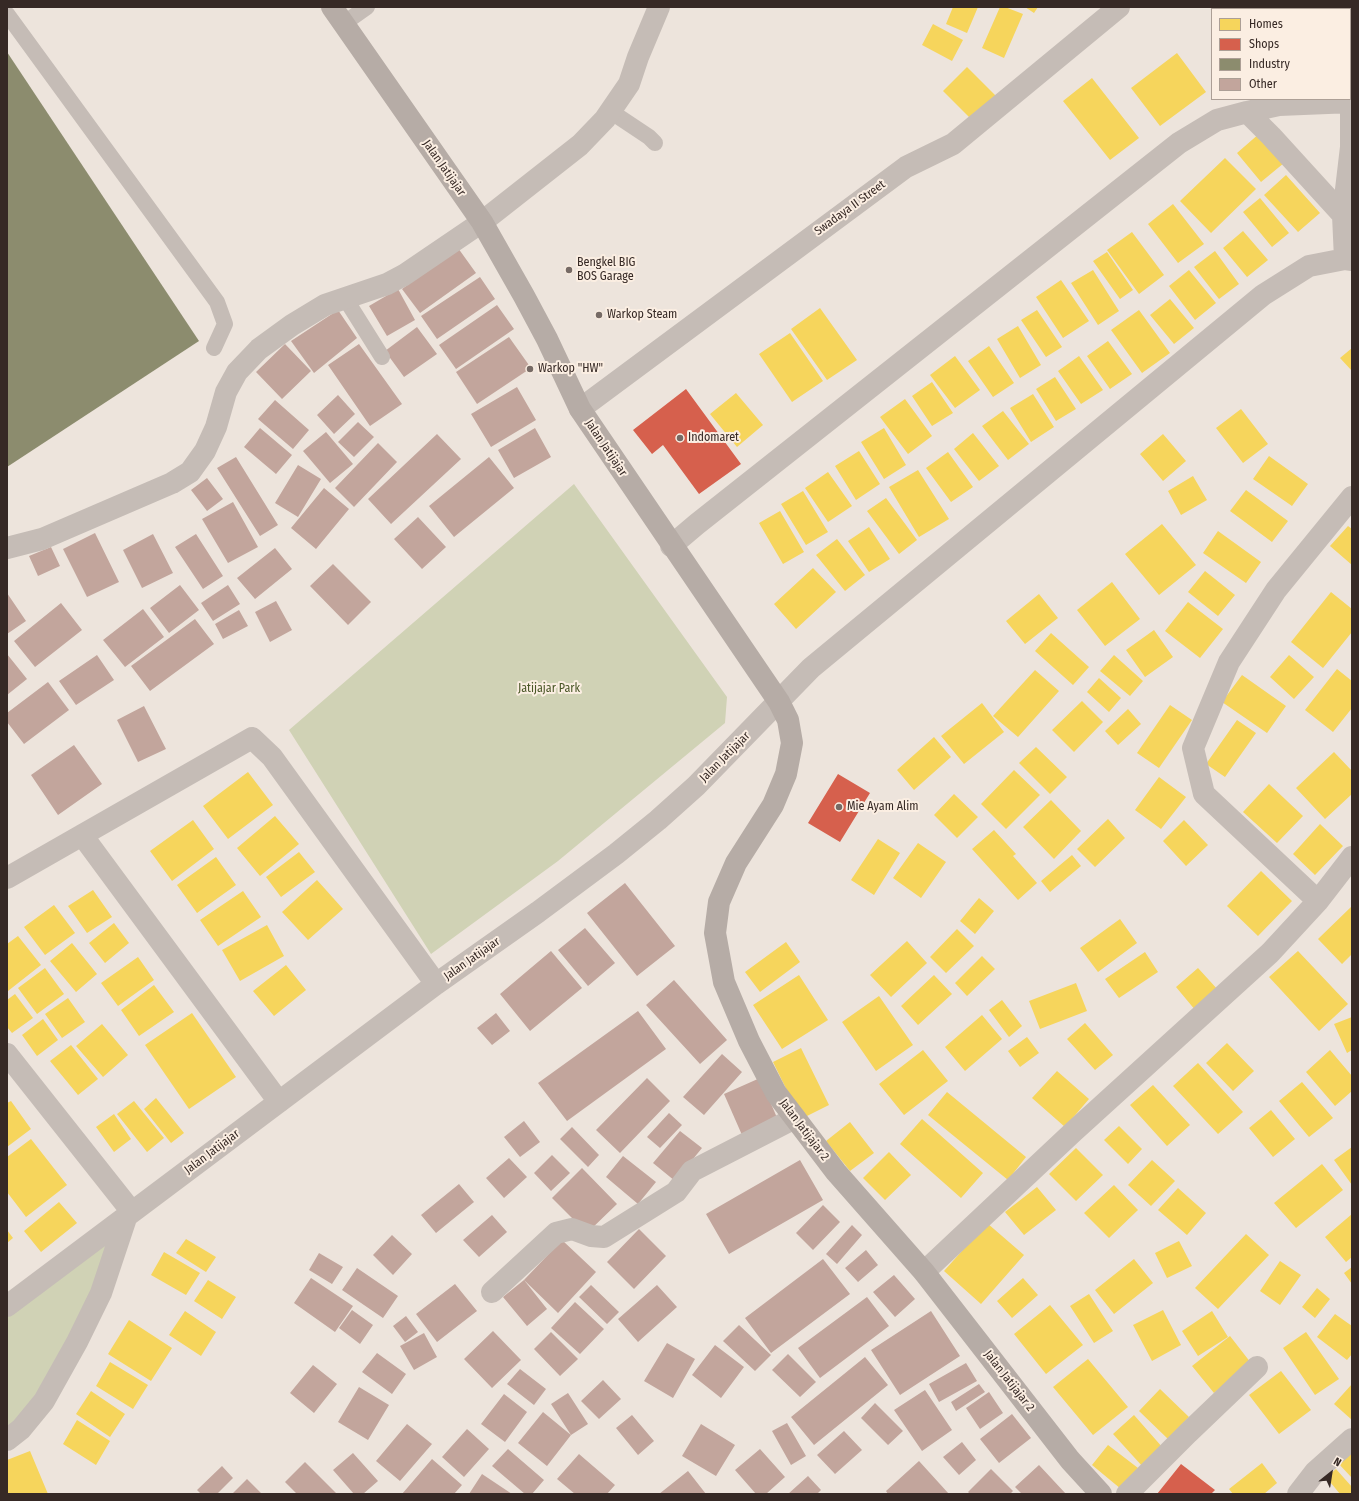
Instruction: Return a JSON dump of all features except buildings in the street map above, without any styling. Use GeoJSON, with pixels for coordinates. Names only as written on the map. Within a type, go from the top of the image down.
{"type":"FeatureCollection","features":[{"type":"Feature","properties":{"kind":"street"},"geometry":{"type":"LineString","coordinates":[[7,548],[42,539],[183,477],[190,472],[205,451],[216,427],[226,392],[237,372],[259,349],[292,325],[325,305],[387,284],[404,276],[482,222],[580,145],[605,119],[629,84],[638,57],[659,7]]}},
{"type":"Feature","properties":{"kind":"street","name":"Swadaya II Street"},"geometry":{"type":"LineString","coordinates":[[580,409],[906,167],[953,144],[1119,7]]}},
{"type":"Feature","properties":{"kind":"street","name":"Jalan Jatijajar"},"geometry":{"type":"LineString","coordinates":[[7,1306],[436,984],[538,912],[616,854],[658,820],[696,786],[778,702],[671,546],[580,409],[547,339],[482,222],[338,16]]}},
{"type":"Feature","properties":{"kind":"street"},"geometry":{"type":"LineString","coordinates":[[671,546],[1179,143],[1217,120],[1247,112],[1279,105],[1352,102],[1351,147],[1343,215],[1349,259],[1310,266],[1262,295],[811,668],[778,702]]}},
{"type":"Feature","properties":{"kind":"street"},"geometry":{"type":"LineString","coordinates":[[1247,112],[1343,215]]}},
{"type":"Feature","properties":{"kind":"street"},"geometry":{"type":"LineString","coordinates":[[1318,901],[1204,794],[1193,748],[1229,662],[1276,590],[1352,497]]}},
{"type":"Feature","properties":{"kind":"street","name":"Jalan Jatijajar 2"},"geometry":{"type":"LineString","coordinates":[[778,702],[788,720],[792,743],[786,774],[773,805],[736,863],[719,902],[715,933],[724,982],[749,1041],[776,1093],[836,1172],[924,1272],[1070,1460],[1101,1494]]}},
{"type":"Feature","properties":{"kind":"street"},"geometry":{"type":"LineString","coordinates":[[7,878],[252,738],[272,757],[436,984]]}},
{"type":"Feature","properties":{"kind":"street"},"geometry":{"type":"LineString","coordinates":[[82,835],[279,1102]]}},
{"type":"Feature","properties":{"kind":"street"},"geometry":{"type":"LineString","coordinates":[[924,1272],[1073,1132],[1270,953],[1318,901],[1352,857]]}},
{"type":"Feature","properties":{"kind":"street"},"geometry":{"type":"LineString","coordinates":[[7,1054],[130,1214],[101,1293],[77,1342],[44,1401],[21,1429],[7,1440]]}},
{"type":"Feature","properties":{"kind":"street"},"geometry":{"type":"LineString","coordinates":[[492,1292],[556,1233],[572,1229],[591,1236],[604,1237],[676,1192],[692,1171],[795,1118]]}},
{"type":"Feature","properties":{"kind":"street"},"geometry":{"type":"LineString","coordinates":[[1127,1494],[1257,1367]]}},
{"type":"Feature","properties":{"kind":"street"},"geometry":{"type":"LineString","coordinates":[[1298,1494],[1315,1472],[1352,1439]]}},
{"type":"Feature","properties":{"kind":"lane"},"geometry":{"type":"LineString","coordinates":[[338,16],[367,7]]}},
{"type":"Feature","properties":{"kind":"lane"},"geometry":{"type":"LineString","coordinates":[[7,14],[217,302],[225,324],[214,348]]}},
{"type":"Feature","properties":{"kind":"lane"},"geometry":{"type":"LineString","coordinates":[[610,111],[649,137],[655,143]]}},
{"type":"Feature","properties":{"kind":"lane"},"geometry":{"type":"LineString","coordinates":[[345,298],[382,357]]}},
{"type":"Feature","properties":{"kind":"green space","name":"Jatijajar Park"},"geometry":{"type":"Polygon","coordinates":[[[574,484],[727,697],[725,723],[558,861],[431,954],[289,730],[574,484]]]}},
{"type":"Feature","properties":{"kind":"green space"},"geometry":{"type":"Polygon","coordinates":[[[127,1215],[101,1293],[7,1440],[7,1306],[127,1215]]]}},
{"type":"Feature","properties":{"kind":"place","name":"Bengkel BIG BOS Garage"},"geometry":{"type":"Point","coordinates":[569,270]}},
{"type":"Feature","properties":{"kind":"place","name":"Warkop Steam"},"geometry":{"type":"Point","coordinates":[599,315]}},
{"type":"Feature","properties":{"kind":"place","name":"Warkop \"HW\""},"geometry":{"type":"Point","coordinates":[530,369]}},
{"type":"Feature","properties":{"kind":"place","name":"Indomaret"},"geometry":{"type":"Point","coordinates":[680,438]}},
{"type":"Feature","properties":{"kind":"place","name":"Mie Ayam Alim"},"geometry":{"type":"Point","coordinates":[839,807]}}]}
